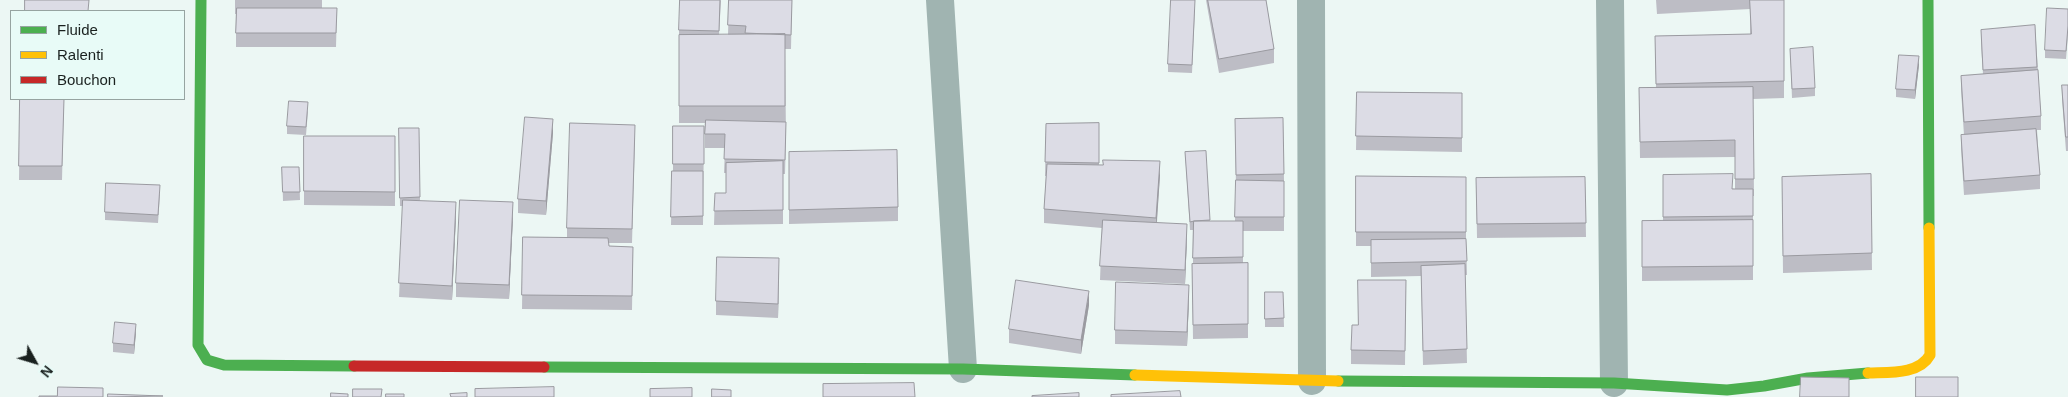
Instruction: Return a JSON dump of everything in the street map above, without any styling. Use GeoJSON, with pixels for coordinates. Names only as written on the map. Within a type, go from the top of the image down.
{"type":"FeatureCollection","features":[{"type":"Feature","properties":{"kind":"street"},"geometry":{"type":"LineString","coordinates":[[201,0],[198,345],[207,360],[224,365],[963,369],[1312,380],[1614,383],[1727,390],[1808,378],[1909,370],[1926,362],[1930,355],[1928,0]]}},
{"type":"Feature","properties":{"kind":"street"},"geometry":{"type":"LineString","coordinates":[[940,0],[963,369]]}},
{"type":"Feature","properties":{"kind":"street"},"geometry":{"type":"LineString","coordinates":[[1311,0],[1312,380]]}},
{"type":"Feature","properties":{"kind":"street"},"geometry":{"type":"LineString","coordinates":[[1610,0],[1614,383]]}},
{"type":"Feature","properties":{"kind":"building"},"geometry":{"type":"Polygon","coordinates":[[[25,0],[89,0],[88,10],[25,10],[25,0]]]}},
{"type":"Feature","properties":{"kind":"building"},"geometry":{"type":"Polygon","coordinates":[[[680,0],[720,0],[719,31],[679,30],[680,0]]]}},
{"type":"Feature","properties":{"kind":"building"},"geometry":{"type":"Polygon","coordinates":[[[729,0],[792,0],[791,35],[745,33],[746,26],[728,25],[729,0]]]}},
{"type":"Feature","properties":{"kind":"building"},"geometry":{"type":"Polygon","coordinates":[[[1171,0],[1195,0],[1192,65],[1168,64],[1171,0]]]}},
{"type":"Feature","properties":{"kind":"building"},"geometry":{"type":"Polygon","coordinates":[[[1208,0],[1266,0],[1274,49],[1219,59],[1208,0]]]}},
{"type":"Feature","properties":{"kind":"building"},"geometry":{"type":"Polygon","coordinates":[[[1750,0],[1784,0],[1784,81],[1656,84],[1655,36],[1751,34],[1750,0]]]}},
{"type":"Feature","properties":{"kind":"building"},"geometry":{"type":"Polygon","coordinates":[[[237,8],[337,8],[336,33],[236,33],[237,8]]]}},
{"type":"Feature","properties":{"kind":"building"},"geometry":{"type":"Polygon","coordinates":[[[2047,8],[2068,9],[2066,51],[2045,50],[2047,8]]]}},
{"type":"Feature","properties":{"kind":"building"},"geometry":{"type":"Polygon","coordinates":[[[2035,25],[2037,67],[1983,70],[1981,30],[2035,25]]]}},
{"type":"Feature","properties":{"kind":"building"},"geometry":{"type":"Polygon","coordinates":[[[785,34],[785,106],[679,106],[679,35],[785,34]]]}},
{"type":"Feature","properties":{"kind":"building"},"geometry":{"type":"Polygon","coordinates":[[[1813,47],[1815,88],[1792,89],[1790,49],[1813,47]]]}},
{"type":"Feature","properties":{"kind":"building"},"geometry":{"type":"Polygon","coordinates":[[[1899,55],[1919,56],[1915,90],[1896,89],[1899,55]]]}},
{"type":"Feature","properties":{"kind":"building"},"geometry":{"type":"Polygon","coordinates":[[[2038,70],[2041,116],[1964,122],[1961,76],[2038,70]]]}},
{"type":"Feature","properties":{"kind":"building"},"geometry":{"type":"Polygon","coordinates":[[[2062,85],[2068,85],[2068,137],[2066,137],[2062,85]]]}},
{"type":"Feature","properties":{"kind":"building"},"geometry":{"type":"Polygon","coordinates":[[[1753,87],[1754,179],[1735,179],[1735,140],[1640,142],[1639,88],[1753,87]]]}},
{"type":"Feature","properties":{"kind":"building"},"geometry":{"type":"Polygon","coordinates":[[[1357,92],[1462,93],[1462,138],[1356,136],[1357,92]]]}},
{"type":"Feature","properties":{"kind":"building"},"geometry":{"type":"Polygon","coordinates":[[[20,100],[64,100],[62,166],[19,166],[20,100]]]}},
{"type":"Feature","properties":{"kind":"building"},"geometry":{"type":"Polygon","coordinates":[[[289,101],[308,102],[306,127],[287,126],[289,101]]]}},
{"type":"Feature","properties":{"kind":"building"},"geometry":{"type":"Polygon","coordinates":[[[525,117],[553,119],[546,201],[518,199],[525,117]]]}},
{"type":"Feature","properties":{"kind":"building"},"geometry":{"type":"Polygon","coordinates":[[[1283,118],[1284,174],[1236,175],[1235,119],[1283,118]]]}},
{"type":"Feature","properties":{"kind":"building"},"geometry":{"type":"Polygon","coordinates":[[[706,120],[786,122],[785,160],[724,159],[725,134],[705,134],[706,120]]]}},
{"type":"Feature","properties":{"kind":"building"},"geometry":{"type":"Polygon","coordinates":[[[570,123],[635,125],[632,229],[567,228],[570,123]]]}},
{"type":"Feature","properties":{"kind":"building"},"geometry":{"type":"Polygon","coordinates":[[[1099,123],[1099,163],[1045,162],[1046,124],[1099,123]]]}},
{"type":"Feature","properties":{"kind":"building"},"geometry":{"type":"Polygon","coordinates":[[[673,126],[704,126],[704,164],[673,164],[673,126]]]}},
{"type":"Feature","properties":{"kind":"building"},"geometry":{"type":"Polygon","coordinates":[[[399,128],[419,128],[420,197],[400,198],[399,128]]]}},
{"type":"Feature","properties":{"kind":"building"},"geometry":{"type":"Polygon","coordinates":[[[2036,129],[2040,175],[1964,181],[1961,135],[2036,129]]]}},
{"type":"Feature","properties":{"kind":"building"},"geometry":{"type":"Polygon","coordinates":[[[304,136],[395,136],[395,192],[304,191],[304,136]]]}},
{"type":"Feature","properties":{"kind":"building"},"geometry":{"type":"Polygon","coordinates":[[[897,150],[898,207],[789,210],[789,152],[897,150]]]}},
{"type":"Feature","properties":{"kind":"building"},"geometry":{"type":"Polygon","coordinates":[[[1206,151],[1210,220],[1190,222],[1185,152],[1206,151]]]}},
{"type":"Feature","properties":{"kind":"building"},"geometry":{"type":"Polygon","coordinates":[[[1103,160],[1160,161],[1156,218],[1044,209],[1047,164],[1103,165],[1103,160]]]}},
{"type":"Feature","properties":{"kind":"building"},"geometry":{"type":"Polygon","coordinates":[[[783,161],[783,210],[714,211],[715,193],[726,193],[726,163],[783,161]]]}},
{"type":"Feature","properties":{"kind":"building"},"geometry":{"type":"Polygon","coordinates":[[[282,167],[299,167],[300,192],[283,192],[282,167]]]}},
{"type":"Feature","properties":{"kind":"building"},"geometry":{"type":"Polygon","coordinates":[[[672,171],[703,171],[703,216],[671,217],[672,171]]]}},
{"type":"Feature","properties":{"kind":"building"},"geometry":{"type":"Polygon","coordinates":[[[1733,174],[1732,189],[1753,189],[1753,216],[1663,217],[1663,175],[1733,174]]]}},
{"type":"Feature","properties":{"kind":"building"},"geometry":{"type":"Polygon","coordinates":[[[1871,174],[1872,253],[1783,256],[1782,177],[1871,174]]]}},
{"type":"Feature","properties":{"kind":"building"},"geometry":{"type":"Polygon","coordinates":[[[1356,176],[1466,177],[1466,232],[1356,232],[1356,176]]]}},
{"type":"Feature","properties":{"kind":"building"},"geometry":{"type":"Polygon","coordinates":[[[1585,177],[1586,223],[1477,224],[1476,178],[1585,177]]]}},
{"type":"Feature","properties":{"kind":"building"},"geometry":{"type":"Polygon","coordinates":[[[1236,180],[1284,181],[1284,217],[1235,217],[1236,180]]]}},
{"type":"Feature","properties":{"kind":"building"},"geometry":{"type":"Polygon","coordinates":[[[106,183],[160,185],[158,215],[105,212],[106,183]]]}},
{"type":"Feature","properties":{"kind":"building"},"geometry":{"type":"Polygon","coordinates":[[[403,200],[456,202],[452,286],[399,283],[403,200]]]}},
{"type":"Feature","properties":{"kind":"building"},"geometry":{"type":"Polygon","coordinates":[[[460,200],[513,202],[509,285],[456,283],[460,200]]]}},
{"type":"Feature","properties":{"kind":"building"},"geometry":{"type":"Polygon","coordinates":[[[1103,220],[1187,224],[1185,270],[1100,266],[1103,220]]]}},
{"type":"Feature","properties":{"kind":"building"},"geometry":{"type":"Polygon","coordinates":[[[1753,220],[1753,266],[1642,267],[1642,221],[1753,220]]]}},
{"type":"Feature","properties":{"kind":"building"},"geometry":{"type":"Polygon","coordinates":[[[1194,221],[1243,221],[1243,257],[1193,258],[1194,221]]]}},
{"type":"Feature","properties":{"kind":"building"},"geometry":{"type":"Polygon","coordinates":[[[523,237],[608,238],[609,246],[633,247],[632,296],[522,295],[523,237]]]}},
{"type":"Feature","properties":{"kind":"building"},"geometry":{"type":"Polygon","coordinates":[[[1466,239],[1467,261],[1371,263],[1371,240],[1466,239]]]}},
{"type":"Feature","properties":{"kind":"building"},"geometry":{"type":"Polygon","coordinates":[[[717,257],[779,258],[778,304],[716,301],[717,257]]]}},
{"type":"Feature","properties":{"kind":"building"},"geometry":{"type":"Polygon","coordinates":[[[1248,263],[1248,324],[1193,325],[1192,264],[1248,263]]]}},
{"type":"Feature","properties":{"kind":"building"},"geometry":{"type":"Polygon","coordinates":[[[1465,264],[1467,349],[1423,351],[1421,266],[1465,264]]]}},
{"type":"Feature","properties":{"kind":"building"},"geometry":{"type":"Polygon","coordinates":[[[1016,280],[1089,291],[1081,340],[1009,329],[1016,280]]]}},
{"type":"Feature","properties":{"kind":"building"},"geometry":{"type":"Polygon","coordinates":[[[1358,280],[1406,280],[1405,351],[1351,350],[1352,325],[1358,325],[1358,280]]]}},
{"type":"Feature","properties":{"kind":"building"},"geometry":{"type":"Polygon","coordinates":[[[1116,282],[1189,285],[1187,332],[1115,330],[1116,282]]]}},
{"type":"Feature","properties":{"kind":"building"},"geometry":{"type":"Polygon","coordinates":[[[1265,292],[1283,292],[1284,318],[1265,319],[1265,292]]]}},
{"type":"Feature","properties":{"kind":"building"},"geometry":{"type":"Polygon","coordinates":[[[115,322],[136,324],[134,345],[113,343],[115,322]]]}},
{"type":"Feature","properties":{"kind":"building"},"geometry":{"type":"Polygon","coordinates":[[[1801,377],[1849,378],[1849,397],[1800,397],[1801,377]]]}},
{"type":"Feature","properties":{"kind":"building"},"geometry":{"type":"Polygon","coordinates":[[[1916,377],[1958,377],[1958,397],[1916,397],[1916,377]]]}},
{"type":"Feature","properties":{"kind":"building"},"geometry":{"type":"Polygon","coordinates":[[[914,383],[915,397],[823,397],[823,384],[914,383]]]}},
{"type":"Feature","properties":{"kind":"building"},"geometry":{"type":"Polygon","coordinates":[[[58,387],[103,388],[103,397],[39,397],[57,396],[58,387]]]}},
{"type":"Feature","properties":{"kind":"building"},"geometry":{"type":"Polygon","coordinates":[[[554,387],[554,397],[475,397],[475,389],[554,387]]]}},
{"type":"Feature","properties":{"kind":"building"},"geometry":{"type":"Polygon","coordinates":[[[692,388],[692,397],[650,397],[650,389],[692,388]]]}},
{"type":"Feature","properties":{"kind":"building"},"geometry":{"type":"Polygon","coordinates":[[[353,389],[382,389],[381,397],[353,397],[353,389]]]}},
{"type":"Feature","properties":{"kind":"building"},"geometry":{"type":"Polygon","coordinates":[[[712,389],[731,390],[731,397],[712,397],[712,389]]]}},
{"type":"Feature","properties":{"kind":"building"},"geometry":{"type":"Polygon","coordinates":[[[1180,391],[1181,397],[1111,397],[1111,395],[1180,391]]]}},
{"type":"Feature","properties":{"kind":"building"},"geometry":{"type":"Polygon","coordinates":[[[331,393],[348,394],[348,397],[331,397],[331,393]]]}},
{"type":"Feature","properties":{"kind":"building"},"geometry":{"type":"Polygon","coordinates":[[[467,393],[467,397],[451,397],[450,394],[467,393]]]}},
{"type":"Feature","properties":{"kind":"building"},"geometry":{"type":"Polygon","coordinates":[[[1079,393],[1079,397],[1032,397],[1032,396],[1079,393]]]}},
{"type":"Feature","properties":{"kind":"building"},"geometry":{"type":"Polygon","coordinates":[[[108,394],[163,396],[108,397],[108,394]]]}},
{"type":"Feature","properties":{"kind":"building"},"geometry":{"type":"Polygon","coordinates":[[[386,394],[404,394],[404,397],[386,397],[386,394]]]}},
{"type":"Feature","properties":{"kind":"traffic: fast"},"geometry":{"type":"LineString","coordinates":[[201,0],[198,345],[207,360],[224,365],[354,366]]}},
{"type":"Feature","properties":{"kind":"traffic: fast"},"geometry":{"type":"LineString","coordinates":[[1928,0],[1929,228]]}},
{"type":"Feature","properties":{"kind":"traffic: fast"},"geometry":{"type":"LineString","coordinates":[[544,367],[963,369],[1135,375]]}},
{"type":"Feature","properties":{"kind":"traffic: fast"},"geometry":{"type":"LineString","coordinates":[[1338,381],[1614,383],[1727,390],[1808,378],[1868,373]]}},
{"type":"Feature","properties":{"kind":"traffic: slow"},"geometry":{"type":"LineString","coordinates":[[1868,373],[1911,369],[1925,361],[1930,355],[1929,228]]}},
{"type":"Feature","properties":{"kind":"traffic: slow"},"geometry":{"type":"LineString","coordinates":[[1135,375],[1338,381]]}},
{"type":"Feature","properties":{"kind":"traffic: jam"},"geometry":{"type":"LineString","coordinates":[[354,366],[544,367]]}}]}
